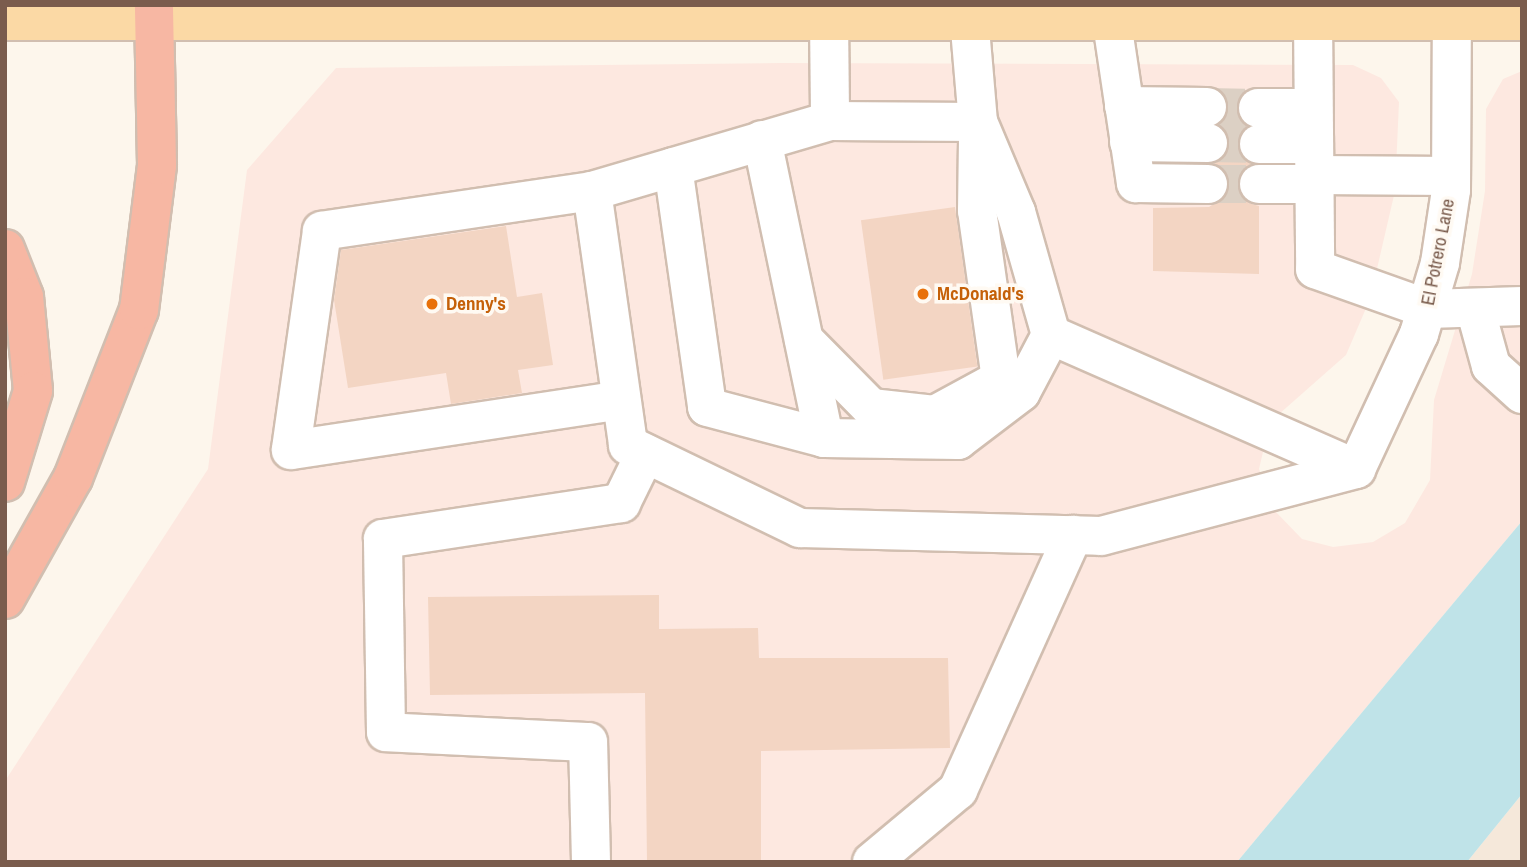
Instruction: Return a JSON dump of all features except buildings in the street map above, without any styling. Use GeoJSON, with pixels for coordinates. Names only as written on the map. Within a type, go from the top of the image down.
{"type":"FeatureCollection","features":[{"type":"Feature","properties":{"kind":"highway"},"geometry":{"type":"LineString","coordinates":[[5,599],[73,478],[139,310],[156,165],[156,13]]}},
{"type":"Feature","properties":{"kind":"highway"},"geometry":{"type":"LineString","coordinates":[[5,249],[24,297],[33,391],[5,482]]}},
{"type":"Feature","properties":{"kind":"main road"},"geometry":{"type":"LineString","coordinates":[[5,21],[156,13],[829,18],[987,13],[1313,17],[1454,12],[1522,21]]}},
{"type":"Feature","properties":{"kind":"street","name":"El Potrero Lane"},"geometry":{"type":"LineString","coordinates":[[1356,469],[1427,309],[1451,176],[1454,12]]}},
{"type":"Feature","properties":{"kind":"street"},"geometry":{"type":"LineString","coordinates":[[804,340],[872,408],[935,415],[1001,379],[977,211],[978,122],[987,13]]}},
{"type":"Feature","properties":{"kind":"street"},"geometry":{"type":"LineString","coordinates":[[1111,16],[1136,183],[1208,184]]}},
{"type":"Feature","properties":{"kind":"street"},"geometry":{"type":"LineString","coordinates":[[1313,17],[1315,269],[1427,309],[1522,306]]}},
{"type":"Feature","properties":{"kind":"street"},"geometry":{"type":"LineString","coordinates":[[829,18],[830,121]]}},
{"type":"Feature","properties":{"kind":"street"},"geometry":{"type":"LineString","coordinates":[[621,400],[291,450],[321,231],[592,191],[830,121],[978,122]]}},
{"type":"Feature","properties":{"kind":"street"},"geometry":{"type":"LineString","coordinates":[[673,167],[707,407],[824,438],[958,440],[1021,392],[1051,335],[1016,212],[978,122]]}},
{"type":"Feature","properties":{"kind":"street"},"geometry":{"type":"LineString","coordinates":[[1127,124],[1207,125]]}},
{"type":"Feature","properties":{"kind":"street"},"geometry":{"type":"LineString","coordinates":[[1258,126],[1314,153],[1451,176]]}},
{"type":"Feature","properties":{"kind":"street"},"geometry":{"type":"LineString","coordinates":[[762,140],[824,438]]}},
{"type":"Feature","properties":{"kind":"street"},"geometry":{"type":"LineString","coordinates":[[1259,184],[1314,153]]}},
{"type":"Feature","properties":{"kind":"street"},"geometry":{"type":"LineString","coordinates":[[592,191],[628,445],[800,528],[1101,536],[1356,469]]}},
{"type":"Feature","properties":{"kind":"street"},"geometry":{"type":"LineString","coordinates":[[1475,308],[1491,366],[1522,394]]}},
{"type":"Feature","properties":{"kind":"street"},"geometry":{"type":"LineString","coordinates":[[1051,335],[1356,469]]}},
{"type":"Feature","properties":{"kind":"street"},"geometry":{"type":"LineString","coordinates":[[591,862],[588,742],[386,732],[383,539],[621,503],[645,454]]}},
{"type":"Feature","properties":{"kind":"street"},"geometry":{"type":"LineString","coordinates":[[872,862],[958,790],[1073,535]]}},
{"type":"Feature","properties":{"kind":"shaded area"},"geometry":{"type":"Polygon","coordinates":[[[780,63],[1353,65],[1381,78],[1399,102],[1395,191],[1370,299],[1346,355],[1270,422],[1259,469],[1274,510],[1302,539],[1333,547],[1373,542],[1405,523],[1430,480],[1434,400],[1472,274],[1485,191],[1486,109],[1503,79],[1522,71],[1522,521],[1237,862],[5,862],[5,781],[208,469],[247,170],[336,68],[780,63]]]}},
{"type":"Feature","properties":{"kind":"shaded area"},"geometry":{"type":"Polygon","coordinates":[[[1522,794],[1522,862],[1467,862],[1522,794]]]}},
{"type":"Feature","properties":{"kind":"water"},"geometry":{"type":"Polygon","coordinates":[[[1522,521],[1522,794],[1467,862],[1237,862],[1522,521]]]}},
{"type":"Feature","properties":{"kind":"tunnel"},"geometry":{"type":"LineString","coordinates":[[1207,107],[1258,108]]}},
{"type":"Feature","properties":{"kind":"tunnel"},"geometry":{"type":"LineString","coordinates":[[1208,143],[1259,144]]}},
{"type":"Feature","properties":{"kind":"tunnel"},"geometry":{"type":"LineString","coordinates":[[1208,184],[1259,184]]}},
{"type":"Feature","properties":{"kind":"place","name":"McDonald's"},"geometry":{"type":"Point","coordinates":[923,294]}},
{"type":"Feature","properties":{"kind":"place","name":"Denny's"},"geometry":{"type":"Point","coordinates":[432,304]}}]}
